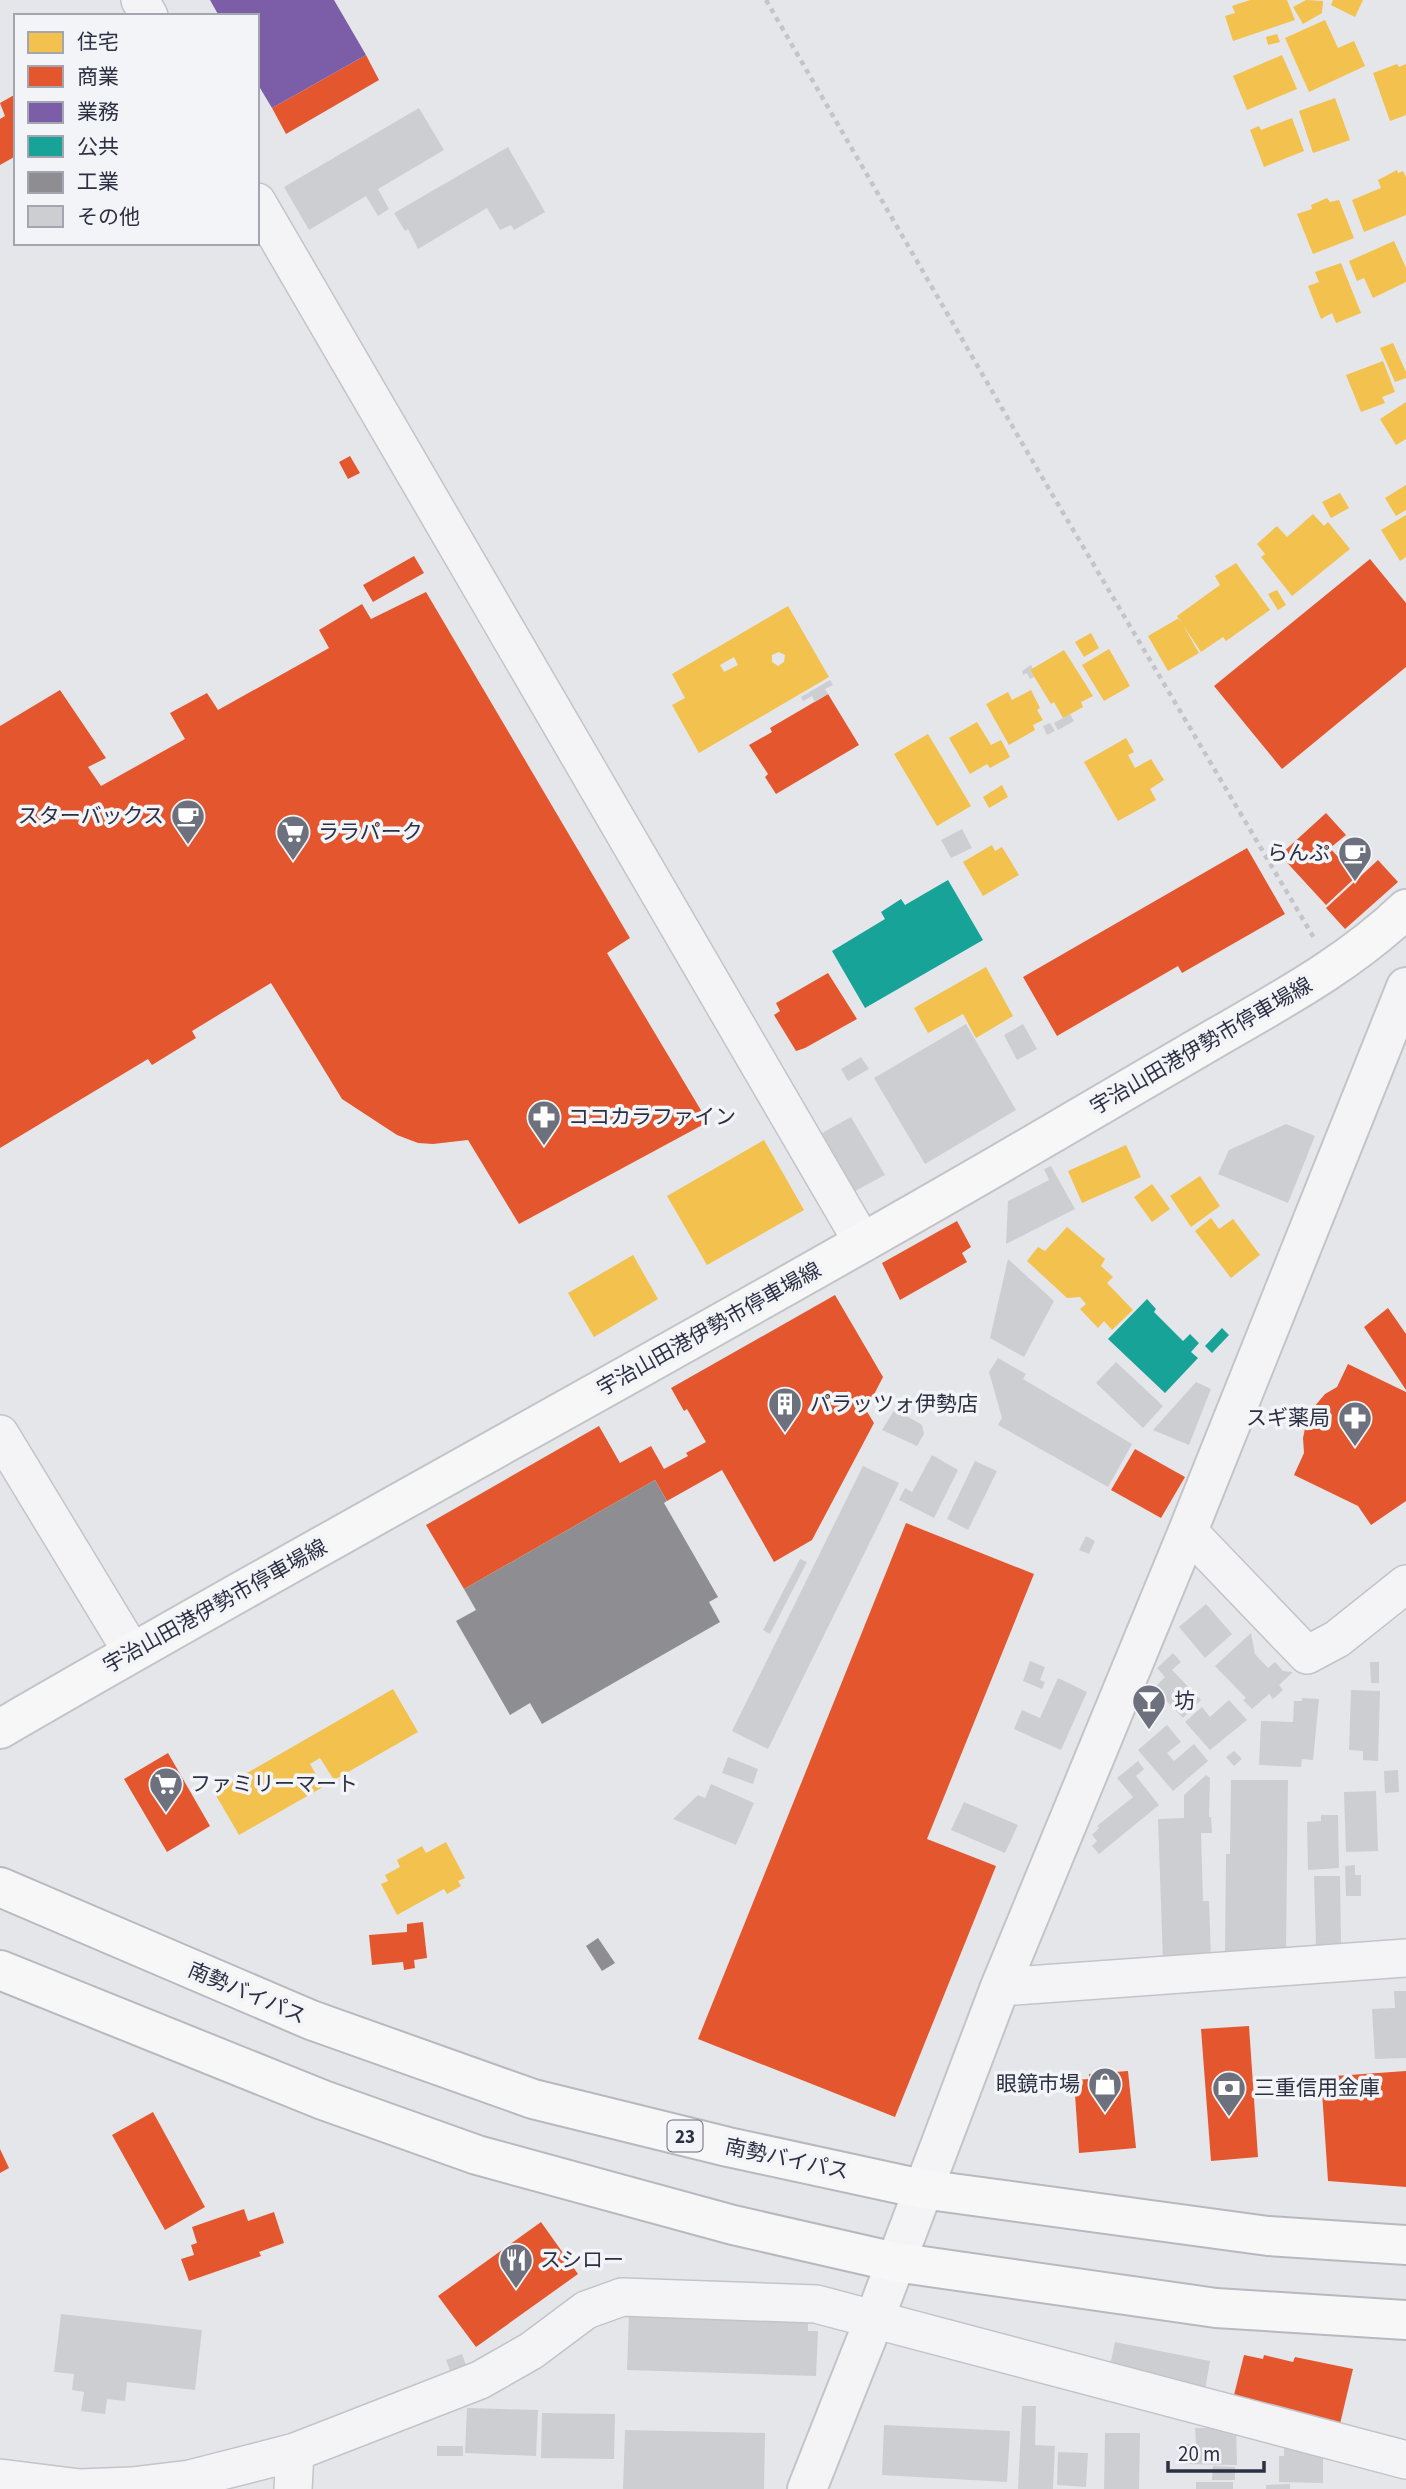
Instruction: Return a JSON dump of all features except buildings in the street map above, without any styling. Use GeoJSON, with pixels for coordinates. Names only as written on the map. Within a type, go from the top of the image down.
{"type":"FeatureCollection","features":[{"type":"Feature","properties":{"kind":"main road","name":"宇治山田港伊勢市停車場線"},"geometry":{"type":"LineString","coordinates":[[0,1729],[132,1652],[863,1243],[1332,969],[1380,934],[1406,909]]}},
{"type":"Feature","properties":{"kind":"main road","name":"南勢バイパス"},"geometry":{"type":"LineString","coordinates":[[0,1887],[311,2020],[533,2099],[728,2147],[922,2189],[1268,2236],[1406,2245]]}},
{"type":"Feature","properties":{"kind":"main road"},"geometry":{"type":"LineString","coordinates":[[0,1970],[323,2099],[477,2154],[733,2225],[895,2262],[1216,2308],[1406,2320]]}},
{"type":"Feature","properties":{"kind":"street"},"geometry":{"type":"LineString","coordinates":[[259,205],[863,1243]]}},
{"type":"Feature","properties":{"kind":"street"},"geometry":{"type":"LineString","coordinates":[[808,2488],[1000,1987],[1188,1531],[1406,988]]}},
{"type":"Feature","properties":{"kind":"street"},"geometry":{"type":"LineString","coordinates":[[0,1434],[132,1652]]}},
{"type":"Feature","properties":{"kind":"street"},"geometry":{"type":"LineString","coordinates":[[1188,1531],[1307,1655],[1337,1639],[1406,1584]]}},
{"type":"Feature","properties":{"kind":"street"},"geometry":{"type":"LineString","coordinates":[[1000,1987],[1406,1958]]}},
{"type":"Feature","properties":{"kind":"street"},"geometry":{"type":"LineString","coordinates":[[0,2477],[80,2488],[132,2486],[190,2479],[295,2452],[480,2380],[531,2351],[586,2310],[622,2297],[817,2304],[1406,2460]]}},
{"type":"Feature","properties":{"kind":"street"},"geometry":{"type":"LineString","coordinates":[[293,2489],[295,2452]]}},
{"type":"Feature","properties":{"kind":"path"},"geometry":{"type":"LineString","coordinates":[[766,0],[1029,455],[1332,969]]}},
{"type":"Feature","properties":{"kind":"place","name":"スターバックス"},"geometry":{"type":"Point","coordinates":[188,846]}},
{"type":"Feature","properties":{"kind":"place","name":"ララパーク"},"geometry":{"type":"Point","coordinates":[293,862]}},
{"type":"Feature","properties":{"kind":"place","name":"らんぷ"},"geometry":{"type":"Point","coordinates":[1355,883]}},
{"type":"Feature","properties":{"kind":"place","name":"ココカラファイン"},"geometry":{"type":"Point","coordinates":[544,1147]}},
{"type":"Feature","properties":{"kind":"place","name":"パラッツォ伊勢店"},"geometry":{"type":"Point","coordinates":[785,1434]}},
{"type":"Feature","properties":{"kind":"place","name":"スギ薬局"},"geometry":{"type":"Point","coordinates":[1355,1448]}},
{"type":"Feature","properties":{"kind":"place","name":"坊"},"geometry":{"type":"Point","coordinates":[1149,1731]}},
{"type":"Feature","properties":{"kind":"place","name":"ファミリーマート"},"geometry":{"type":"Point","coordinates":[166,1814]}},
{"type":"Feature","properties":{"kind":"place","name":"眼鏡市場"},"geometry":{"type":"Point","coordinates":[1105,2114]}},
{"type":"Feature","properties":{"kind":"place","name":"三重信用金庫"},"geometry":{"type":"Point","coordinates":[1229,2118]}},
{"type":"Feature","properties":{"kind":"place","name":"スシロー"},"geometry":{"type":"Point","coordinates":[516,2290]}}]}
